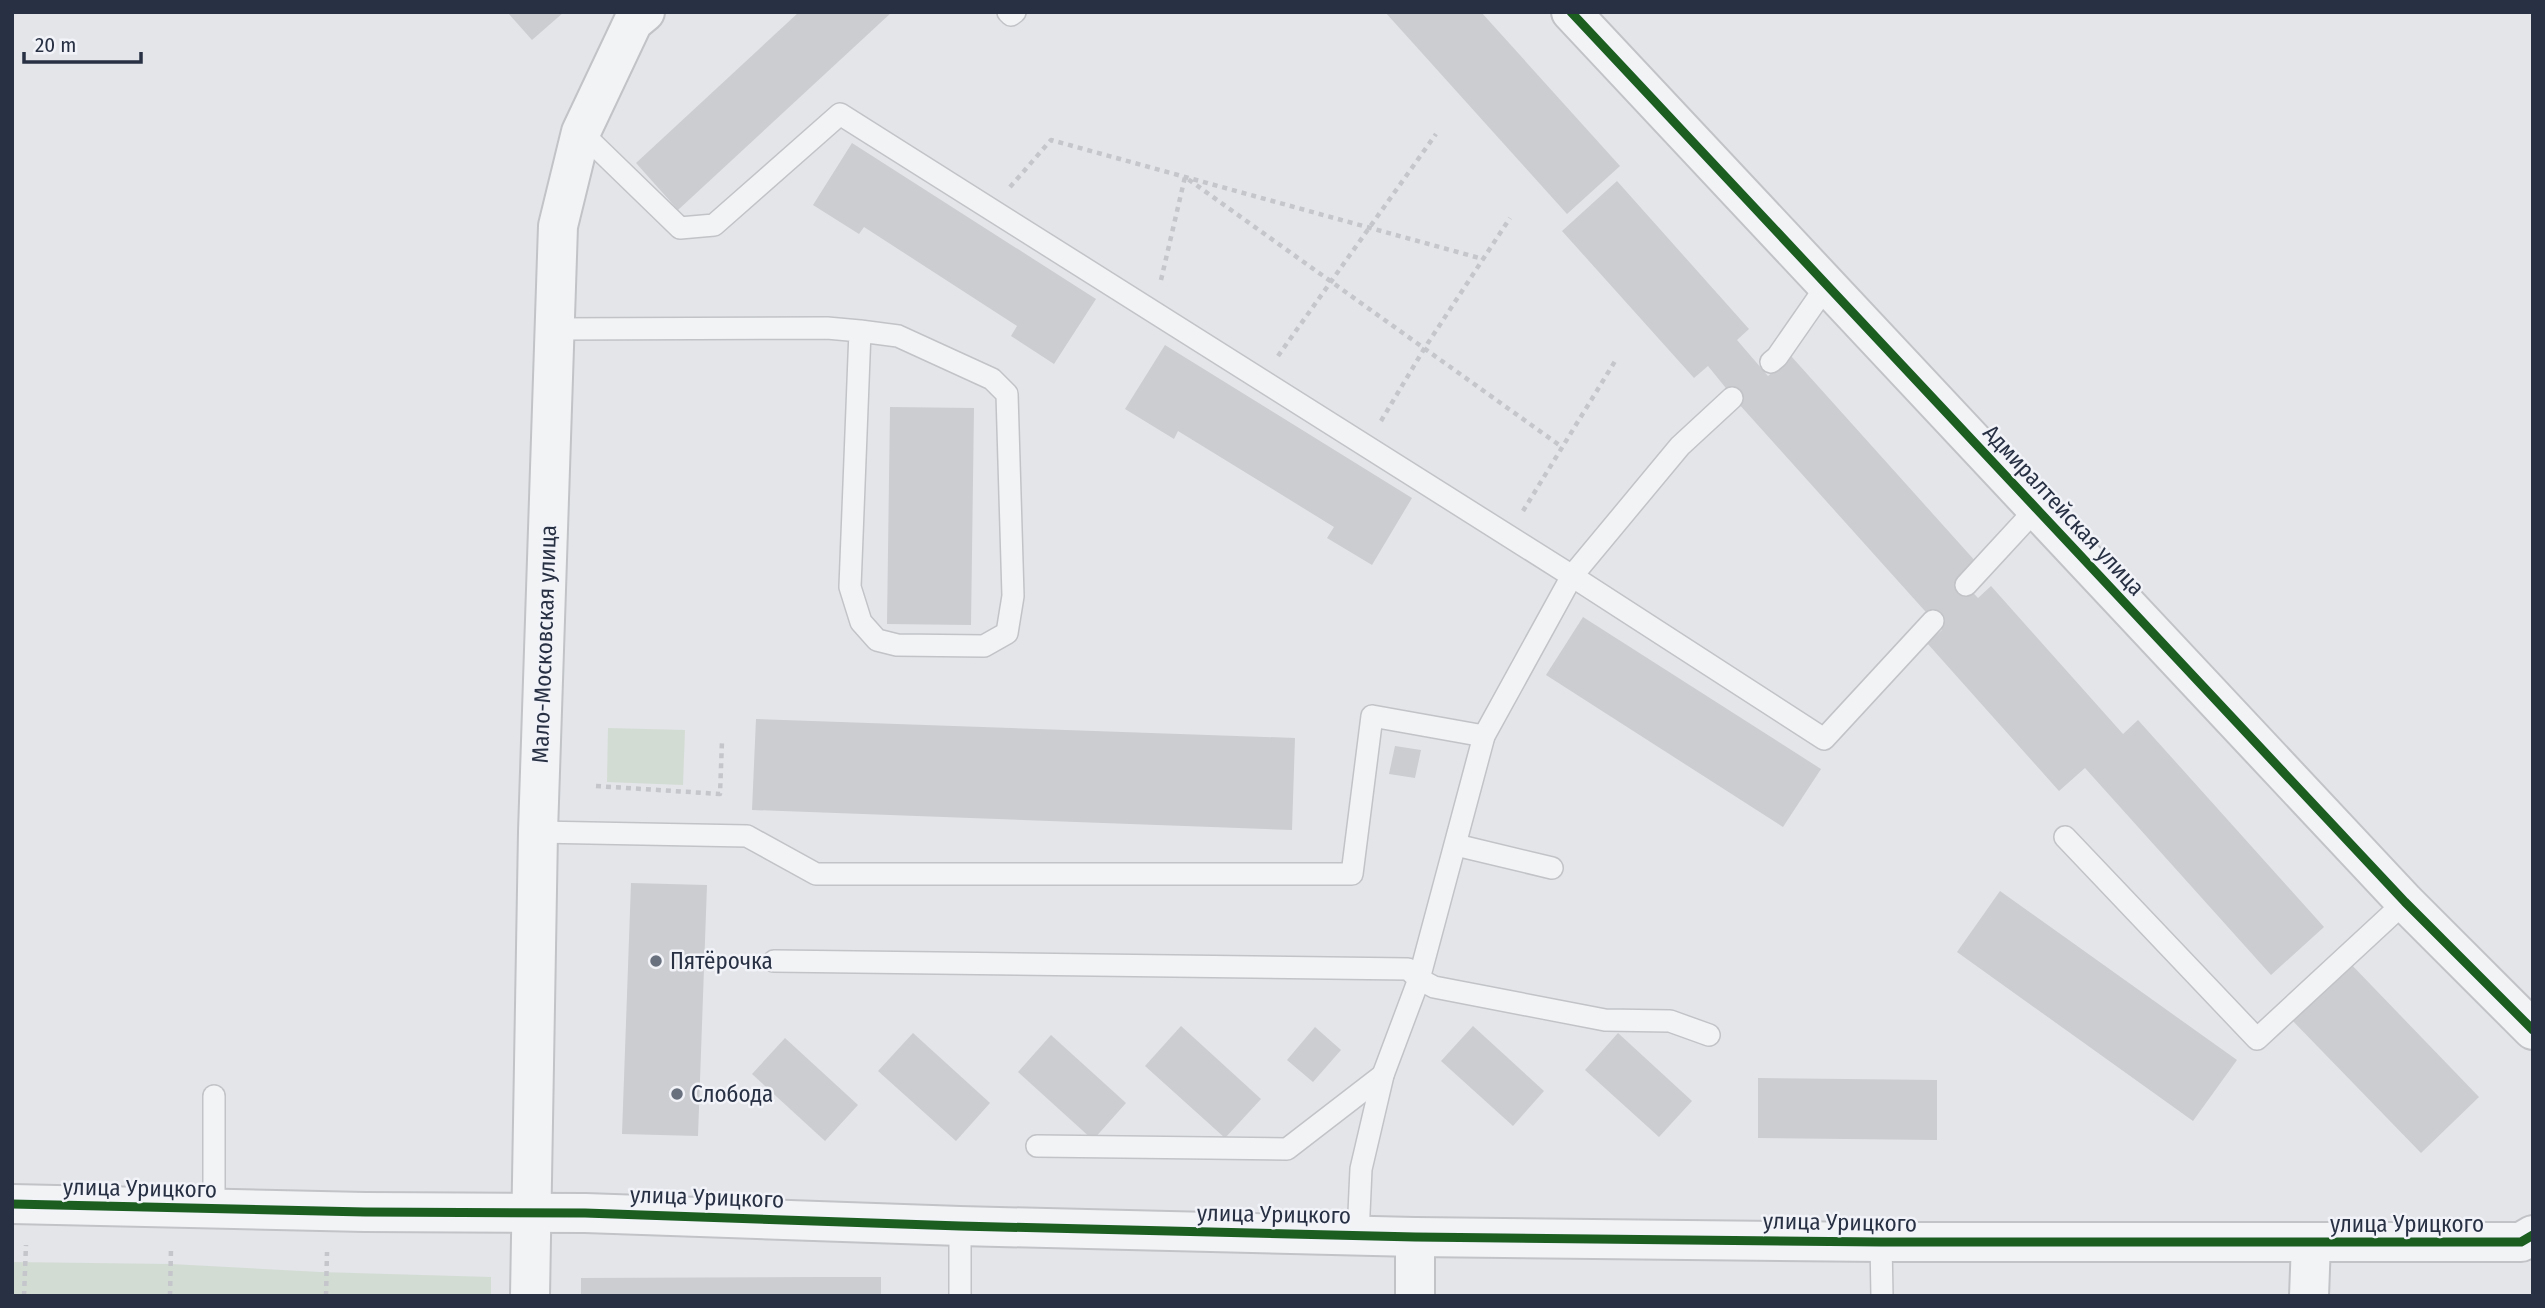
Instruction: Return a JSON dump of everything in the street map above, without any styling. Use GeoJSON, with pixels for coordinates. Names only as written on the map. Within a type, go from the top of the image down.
{"type":"FeatureCollection","features":[{"type":"Feature","properties":{"kind":"street","name":"Мало-Московская улица"},"geometry":{"type":"LineString","coordinates":[[530,1296],[538,832],[558,226],[580,132],[634,22],[645,12]]}},
{"type":"Feature","properties":{"kind":"street","name":"Адмиралтейская улица"},"geometry":{"type":"LineString","coordinates":[[1571,12],[2405,902],[2533,1030]]}},
{"type":"Feature","properties":{"kind":"street","name":"улица Урицкого"},"geometry":{"type":"LineString","coordinates":[[12,1204],[625,1214],[960,1226],[1415,1237],[2311,1243],[2521,1242],[2533,1235]]}},
{"type":"Feature","properties":{"kind":"street"},"geometry":{"type":"LineString","coordinates":[[1415,1237],[1415,1296]]}},
{"type":"Feature","properties":{"kind":"street"},"geometry":{"type":"LineString","coordinates":[[2309,1296],[2311,1243]]}},
{"type":"Feature","properties":{"kind":"lane"},"geometry":{"type":"LineString","coordinates":[[1008,12],[1011,15],[1015,12]]}},
{"type":"Feature","properties":{"kind":"lane"},"geometry":{"type":"LineString","coordinates":[[580,132],[680,228],[714,225],[841,114],[1508,535],[1824,740],[1933,621]]}},
{"type":"Feature","properties":{"kind":"lane"},"geometry":{"type":"LineString","coordinates":[[1771,362],[1826,285]]}},
{"type":"Feature","properties":{"kind":"lane"},"geometry":{"type":"LineString","coordinates":[[553,329],[827,328],[860,331],[898,336],[992,379],[1007,394],[1013,596],[1007,633],[985,646],[897,645],[877,640],[861,621],[850,587],[860,331]]}},
{"type":"Feature","properties":{"kind":"lane"},"geometry":{"type":"LineString","coordinates":[[1357,1235],[1362,1169],[1383,1075],[1419,979],[1484,736],[1572,576],[1680,446],[1732,398]]}},
{"type":"Feature","properties":{"kind":"lane"},"geometry":{"type":"LineString","coordinates":[[1966,585],[2036,508]]}},
{"type":"Feature","properties":{"kind":"lane"},"geometry":{"type":"LineString","coordinates":[[538,832],[747,836],[816,873],[1352,874],[1372,716],[1484,736]]}},
{"type":"Feature","properties":{"kind":"lane"},"geometry":{"type":"LineString","coordinates":[[2065,837],[2257,1039],[2405,902]]}},
{"type":"Feature","properties":{"kind":"lane"},"geometry":{"type":"LineString","coordinates":[[1456,845],[1552,868]]}},
{"type":"Feature","properties":{"kind":"lane"},"geometry":{"type":"LineString","coordinates":[[774,961],[1408,969],[1434,987],[1605,1020],[1670,1021],[1709,1035]]}},
{"type":"Feature","properties":{"kind":"lane"},"geometry":{"type":"LineString","coordinates":[[1037,1146],[1287,1149],[1383,1075]]}},
{"type":"Feature","properties":{"kind":"lane"},"geometry":{"type":"LineString","coordinates":[[214,1097],[214,1209]]}},
{"type":"Feature","properties":{"kind":"lane"},"geometry":{"type":"LineString","coordinates":[[960,1226],[960,1296]]}},
{"type":"Feature","properties":{"kind":"lane"},"geometry":{"type":"LineString","coordinates":[[1881,1242],[1882,1296]]}},
{"type":"Feature","properties":{"kind":"path"},"geometry":{"type":"LineString","coordinates":[[1261,379],[1436,134]]}},
{"type":"Feature","properties":{"kind":"path"},"geometry":{"type":"LineString","coordinates":[[992,209],[1051,140],[1483,259]]}},
{"type":"Feature","properties":{"kind":"path"},"geometry":{"type":"LineString","coordinates":[[1185,177],[1562,447]]}},
{"type":"Feature","properties":{"kind":"path"},"geometry":{"type":"LineString","coordinates":[[1154,312],[1185,177]]}},
{"type":"Feature","properties":{"kind":"path"},"geometry":{"type":"LineString","coordinates":[[1366,446],[1424,349],[1510,218]]}},
{"type":"Feature","properties":{"kind":"path"},"geometry":{"type":"LineString","coordinates":[[1508,535],[1617,358]]}},
{"type":"Feature","properties":{"kind":"path"},"geometry":{"type":"LineString","coordinates":[[596,786],[720,794],[722,741]]}},
{"type":"Feature","properties":{"kind":"path"},"geometry":{"type":"LineString","coordinates":[[24,1296],[26,1245]]}},
{"type":"Feature","properties":{"kind":"path"},"geometry":{"type":"LineString","coordinates":[[170,1296],[172,1248]]}},
{"type":"Feature","properties":{"kind":"path"},"geometry":{"type":"LineString","coordinates":[[326,1296],[327,1252]]}},
{"type":"Feature","properties":{"kind":"shaded area"},"geometry":{"type":"Polygon","coordinates":[[[608,728],[685,730],[683,785],[607,782],[608,728]]]}},
{"type":"Feature","properties":{"kind":"shaded area"},"geometry":{"type":"Polygon","coordinates":[[[12,1262],[171,1264],[491,1277],[491,1296],[12,1296],[12,1262]]]}},
{"type":"Feature","properties":{"kind":"building"},"geometry":{"type":"Polygon","coordinates":[[[507,12],[564,12],[532,40],[507,12]]]}},
{"type":"Feature","properties":{"kind":"building"},"geometry":{"type":"Polygon","coordinates":[[[799,12],[892,12],[678,210],[636,163],[799,12]]]}},
{"type":"Feature","properties":{"kind":"building"},"geometry":{"type":"Polygon","coordinates":[[[1385,12],[1481,12],[1620,166],[1567,214],[1385,12]]]}},
{"type":"Feature","properties":{"kind":"building"},"geometry":{"type":"Polygon","coordinates":[[[852,143],[1096,299],[1054,364],[1011,336],[1017,326],[864,227],[859,234],[813,205],[852,143]]]}},
{"type":"Feature","properties":{"kind":"building"},"geometry":{"type":"Polygon","coordinates":[[[1617,181],[1749,329],[1737,340],[1768,376],[1791,356],[1977,563],[1960,579],[1978,598],[1991,586],[2123,734],[2138,720],[2324,927],[2271,975],[2085,768],[2059,791],[1927,643],[1942,630],[1708,366],[1694,378],[1562,231],[1617,181]]]}},
{"type":"Feature","properties":{"kind":"building"},"geometry":{"type":"Polygon","coordinates":[[[1165,345],[1412,498],[1372,565],[1327,538],[1334,527],[1178,431],[1174,439],[1125,409],[1165,345]]]}},
{"type":"Feature","properties":{"kind":"building"},"geometry":{"type":"Polygon","coordinates":[[[890,407],[974,408],[971,625],[887,624],[890,407]]]}},
{"type":"Feature","properties":{"kind":"building"},"geometry":{"type":"Polygon","coordinates":[[[1583,617],[1821,769],[1783,827],[1546,675],[1583,617]]]}},
{"type":"Feature","properties":{"kind":"building"},"geometry":{"type":"Polygon","coordinates":[[[756,719],[1295,738],[1292,830],[752,810],[756,719]]]}},
{"type":"Feature","properties":{"kind":"building"},"geometry":{"type":"Polygon","coordinates":[[[1395,746],[1421,750],[1415,778],[1389,774],[1395,746]]]}},
{"type":"Feature","properties":{"kind":"building"},"geometry":{"type":"Polygon","coordinates":[[[631,883],[707,885],[698,1136],[622,1134],[631,883]]]}},
{"type":"Feature","properties":{"kind":"building"},"geometry":{"type":"Polygon","coordinates":[[[2000,891],[2237,1060],[2193,1121],[1957,952],[2000,891]]]}},
{"type":"Feature","properties":{"kind":"building"},"geometry":{"type":"Polygon","coordinates":[[[2347,960],[2479,1097],[2421,1153],[2288,1016],[2347,960]]]}},
{"type":"Feature","properties":{"kind":"building"},"geometry":{"type":"Polygon","coordinates":[[[1181,1026],[1261,1099],[1225,1138],[1145,1066],[1181,1026]]]}},
{"type":"Feature","properties":{"kind":"building"},"geometry":{"type":"Polygon","coordinates":[[[1473,1026],[1544,1091],[1513,1126],[1441,1061],[1473,1026]]]}},
{"type":"Feature","properties":{"kind":"building"},"geometry":{"type":"Polygon","coordinates":[[[1315,1027],[1341,1050],[1313,1082],[1287,1060],[1315,1027]]]}},
{"type":"Feature","properties":{"kind":"building"},"geometry":{"type":"Polygon","coordinates":[[[913,1033],[990,1103],[956,1141],[878,1071],[913,1033]]]}},
{"type":"Feature","properties":{"kind":"building"},"geometry":{"type":"Polygon","coordinates":[[[1618,1033],[1692,1101],[1659,1137],[1585,1070],[1618,1033]]]}},
{"type":"Feature","properties":{"kind":"building"},"geometry":{"type":"Polygon","coordinates":[[[1051,1035],[1126,1103],[1093,1140],[1018,1072],[1051,1035]]]}},
{"type":"Feature","properties":{"kind":"building"},"geometry":{"type":"Polygon","coordinates":[[[785,1038],[858,1105],[825,1141],[752,1074],[785,1038]]]}},
{"type":"Feature","properties":{"kind":"building"},"geometry":{"type":"Polygon","coordinates":[[[1758,1078],[1937,1080],[1937,1140],[1758,1138],[1758,1078]]]}},
{"type":"Feature","properties":{"kind":"building"},"geometry":{"type":"Polygon","coordinates":[[[881,1277],[881,1296],[581,1296],[581,1278],[881,1277]]]}},
{"type":"Feature","properties":{"kind":"cycle path"},"geometry":{"type":"LineString","coordinates":[[1571,12],[2405,902],[2533,1030]]}},
{"type":"Feature","properties":{"kind":"cycle path"},"geometry":{"type":"LineString","coordinates":[[12,1204],[365,1212],[585,1213],[960,1226],[1415,1237],[1881,1242],[2521,1242],[2533,1235]]}},
{"type":"Feature","properties":{"kind":"place","name":"Пятёрочка"},"geometry":{"type":"Point","coordinates":[656,961]}},
{"type":"Feature","properties":{"kind":"place","name":"Слобода"},"geometry":{"type":"Point","coordinates":[677,1094]}}]}
